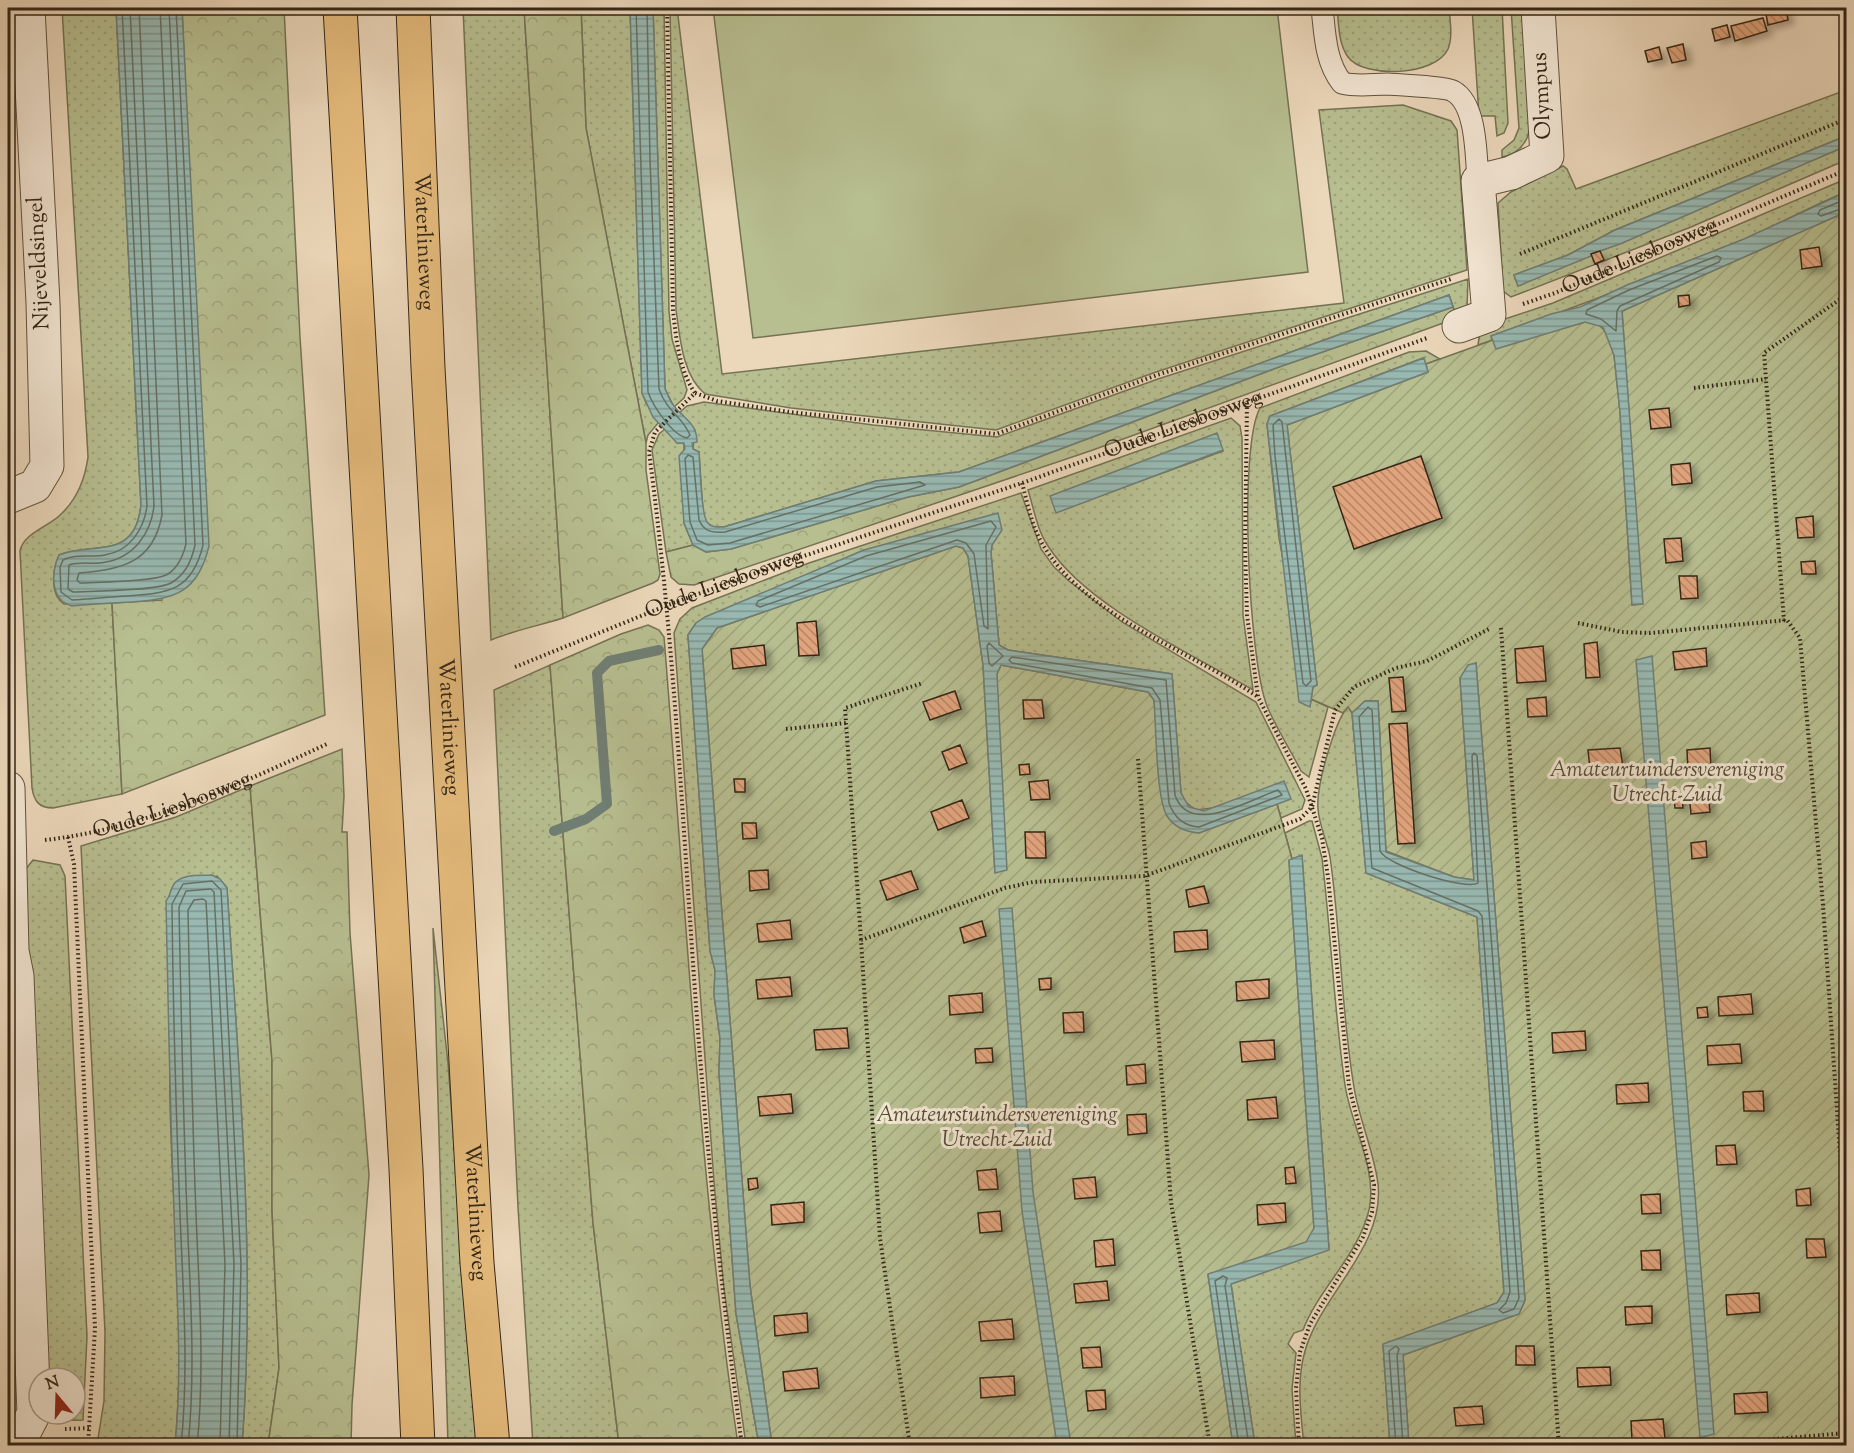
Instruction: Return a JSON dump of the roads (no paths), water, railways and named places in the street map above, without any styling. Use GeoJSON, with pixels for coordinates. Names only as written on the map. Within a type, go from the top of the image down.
{"type":"FeatureCollection","features":[{"type":"Feature","properties":{"kind":"main road"},"geometry":{"type":"LineString","coordinates":[[340,8],[406,1168],[418,1446]]}},
{"type":"Feature","properties":{"kind":"main road","name":"Waterlinieweg"},"geometry":{"type":"LineString","coordinates":[[413,8],[428,368],[475,1227],[486,1392],[493,1446]]}},
{"type":"Feature","properties":{"kind":"street","name":"Nijeveldsingel"},"geometry":{"type":"LineString","coordinates":[[8,497],[34,486],[47,466],[43,303],[20,112],[28,8]]}},
{"type":"Feature","properties":{"kind":"street","name":"Olympus"},"geometry":{"type":"LineString","coordinates":[[1478,181],[1511,173],[1547,156],[1538,8]]}},
{"type":"Feature","properties":{"kind":"street"},"geometry":{"type":"LineString","coordinates":[[1459,326],[1490,315],[1478,181]]}},
{"type":"Feature","properties":{"kind":"street"},"geometry":{"type":"LineString","coordinates":[[8,788],[11,843],[10,951],[17,987],[34,1413],[17,1446]]}},
{"type":"Feature","properties":{"kind":"lane"},"geometry":{"type":"LineString","coordinates":[[1322,8],[1327,50],[1334,72],[1342,83],[1357,87],[1387,84],[1452,90],[1468,106],[1476,148],[1478,181]]}},
{"type":"Feature","properties":{"kind":"water"},"geometry":{"type":"Polygon","coordinates":[[[116,8],[182,8],[209,546],[199,574],[183,590],[173,595],[147,601],[72,606],[60,598],[54,585],[56,562],[59,555],[121,542],[130,535],[137,523],[141,505],[116,8]]]}},
{"type":"Feature","properties":{"kind":"water"},"geometry":{"type":"Polygon","coordinates":[[[630,8],[653,8],[665,389],[673,404],[695,430],[697,442],[692,443],[693,449],[699,452],[703,510],[707,522],[713,526],[724,527],[876,481],[959,472],[1449,295],[1453,307],[1279,367],[959,487],[908,497],[731,549],[706,552],[693,545],[684,523],[679,456],[685,449],[684,443],[677,443],[653,417],[642,393],[630,8]]]}},
{"type":"Feature","properties":{"kind":"water"},"geometry":{"type":"Polygon","coordinates":[[[1846,136],[1846,146],[1518,286],[1514,275],[1568,255],[1615,230],[1846,136]]]}},
{"type":"Feature","properties":{"kind":"water"},"geometry":{"type":"Polygon","coordinates":[[[1846,192],[1846,212],[1622,311],[1643,604],[1632,605],[1620,412],[1614,355],[1603,327],[1585,322],[1496,349],[1491,336],[1551,314],[1580,307],[1627,285],[1744,239],[1846,192]]]}},
{"type":"Feature","properties":{"kind":"water"},"geometry":{"type":"Polygon","coordinates":[[[1424,358],[1428,372],[1287,425],[1317,685],[1313,687],[1310,707],[1299,702],[1267,424],[1270,416],[1424,358]]]}},
{"type":"Feature","properties":{"kind":"water"},"geometry":{"type":"Polygon","coordinates":[[[1217,433],[1223,450],[1056,513],[1050,496],[1217,433]]]}},
{"type":"Feature","properties":{"kind":"water"},"geometry":{"type":"Polygon","coordinates":[[[998,513],[1002,530],[992,545],[991,553],[999,645],[1008,650],[1172,674],[1181,793],[1189,807],[1204,811],[1284,781],[1291,799],[1199,833],[1181,828],[1170,820],[1163,807],[1154,700],[1148,692],[1001,665],[997,674],[1007,870],[995,873],[983,665],[968,556],[963,548],[956,546],[717,628],[702,649],[750,1286],[772,1445],[759,1445],[736,1314],[719,1073],[720,1038],[714,995],[715,970],[710,951],[688,635],[696,623],[705,617],[864,550],[998,513]]]}},
{"type":"Feature","properties":{"kind":"water"},"geometry":{"type":"Polygon","coordinates":[[[1652,656],[1714,1434],[1700,1438],[1636,660],[1652,656]]]}},
{"type":"Feature","properties":{"kind":"water"},"geometry":{"type":"Polygon","coordinates":[[[1476,663],[1525,1300],[1519,1314],[1403,1355],[1409,1445],[1390,1445],[1383,1344],[1497,1303],[1504,1292],[1477,917],[1366,873],[1352,713],[1365,701],[1378,701],[1386,852],[1454,877],[1474,880],[1460,678],[1468,665],[1476,663]]]}},
{"type":"Feature","properties":{"kind":"water"},"geometry":{"type":"Polygon","coordinates":[[[1302,855],[1329,1250],[1231,1284],[1255,1445],[1233,1445],[1208,1274],[1306,1242],[1314,1228],[1289,860],[1302,855]]]}},
{"type":"Feature","properties":{"kind":"water"},"geometry":{"type":"Polygon","coordinates":[[[197,875],[212,875],[220,879],[227,888],[241,1097],[247,1237],[246,1376],[242,1445],[175,1445],[178,1328],[166,901],[177,880],[197,875]]]}},
{"type":"Feature","properties":{"kind":"water"},"geometry":{"type":"Polygon","coordinates":[[[1012,908],[1033,1192],[1071,1445],[1057,1445],[1022,1211],[999,909],[1012,908]]]}},
{"type":"Feature","properties":{"kind":"waterway"},"geometry":{"type":"LineString","coordinates":[[554,831],[586,819],[607,804],[597,673],[609,661],[659,650]]}},
{"type":"Feature","properties":{"kind":"park label","name":"Amateurtuindersvereniging Utrecht-Zuid"},"geometry":{"type":"Point","coordinates":[1667,784]}},
{"type":"Feature","properties":{"kind":"park label","name":"Amateurstuindersvereniging Utrecht-Zuid"},"geometry":{"type":"Point","coordinates":[997,1128]}}]}
